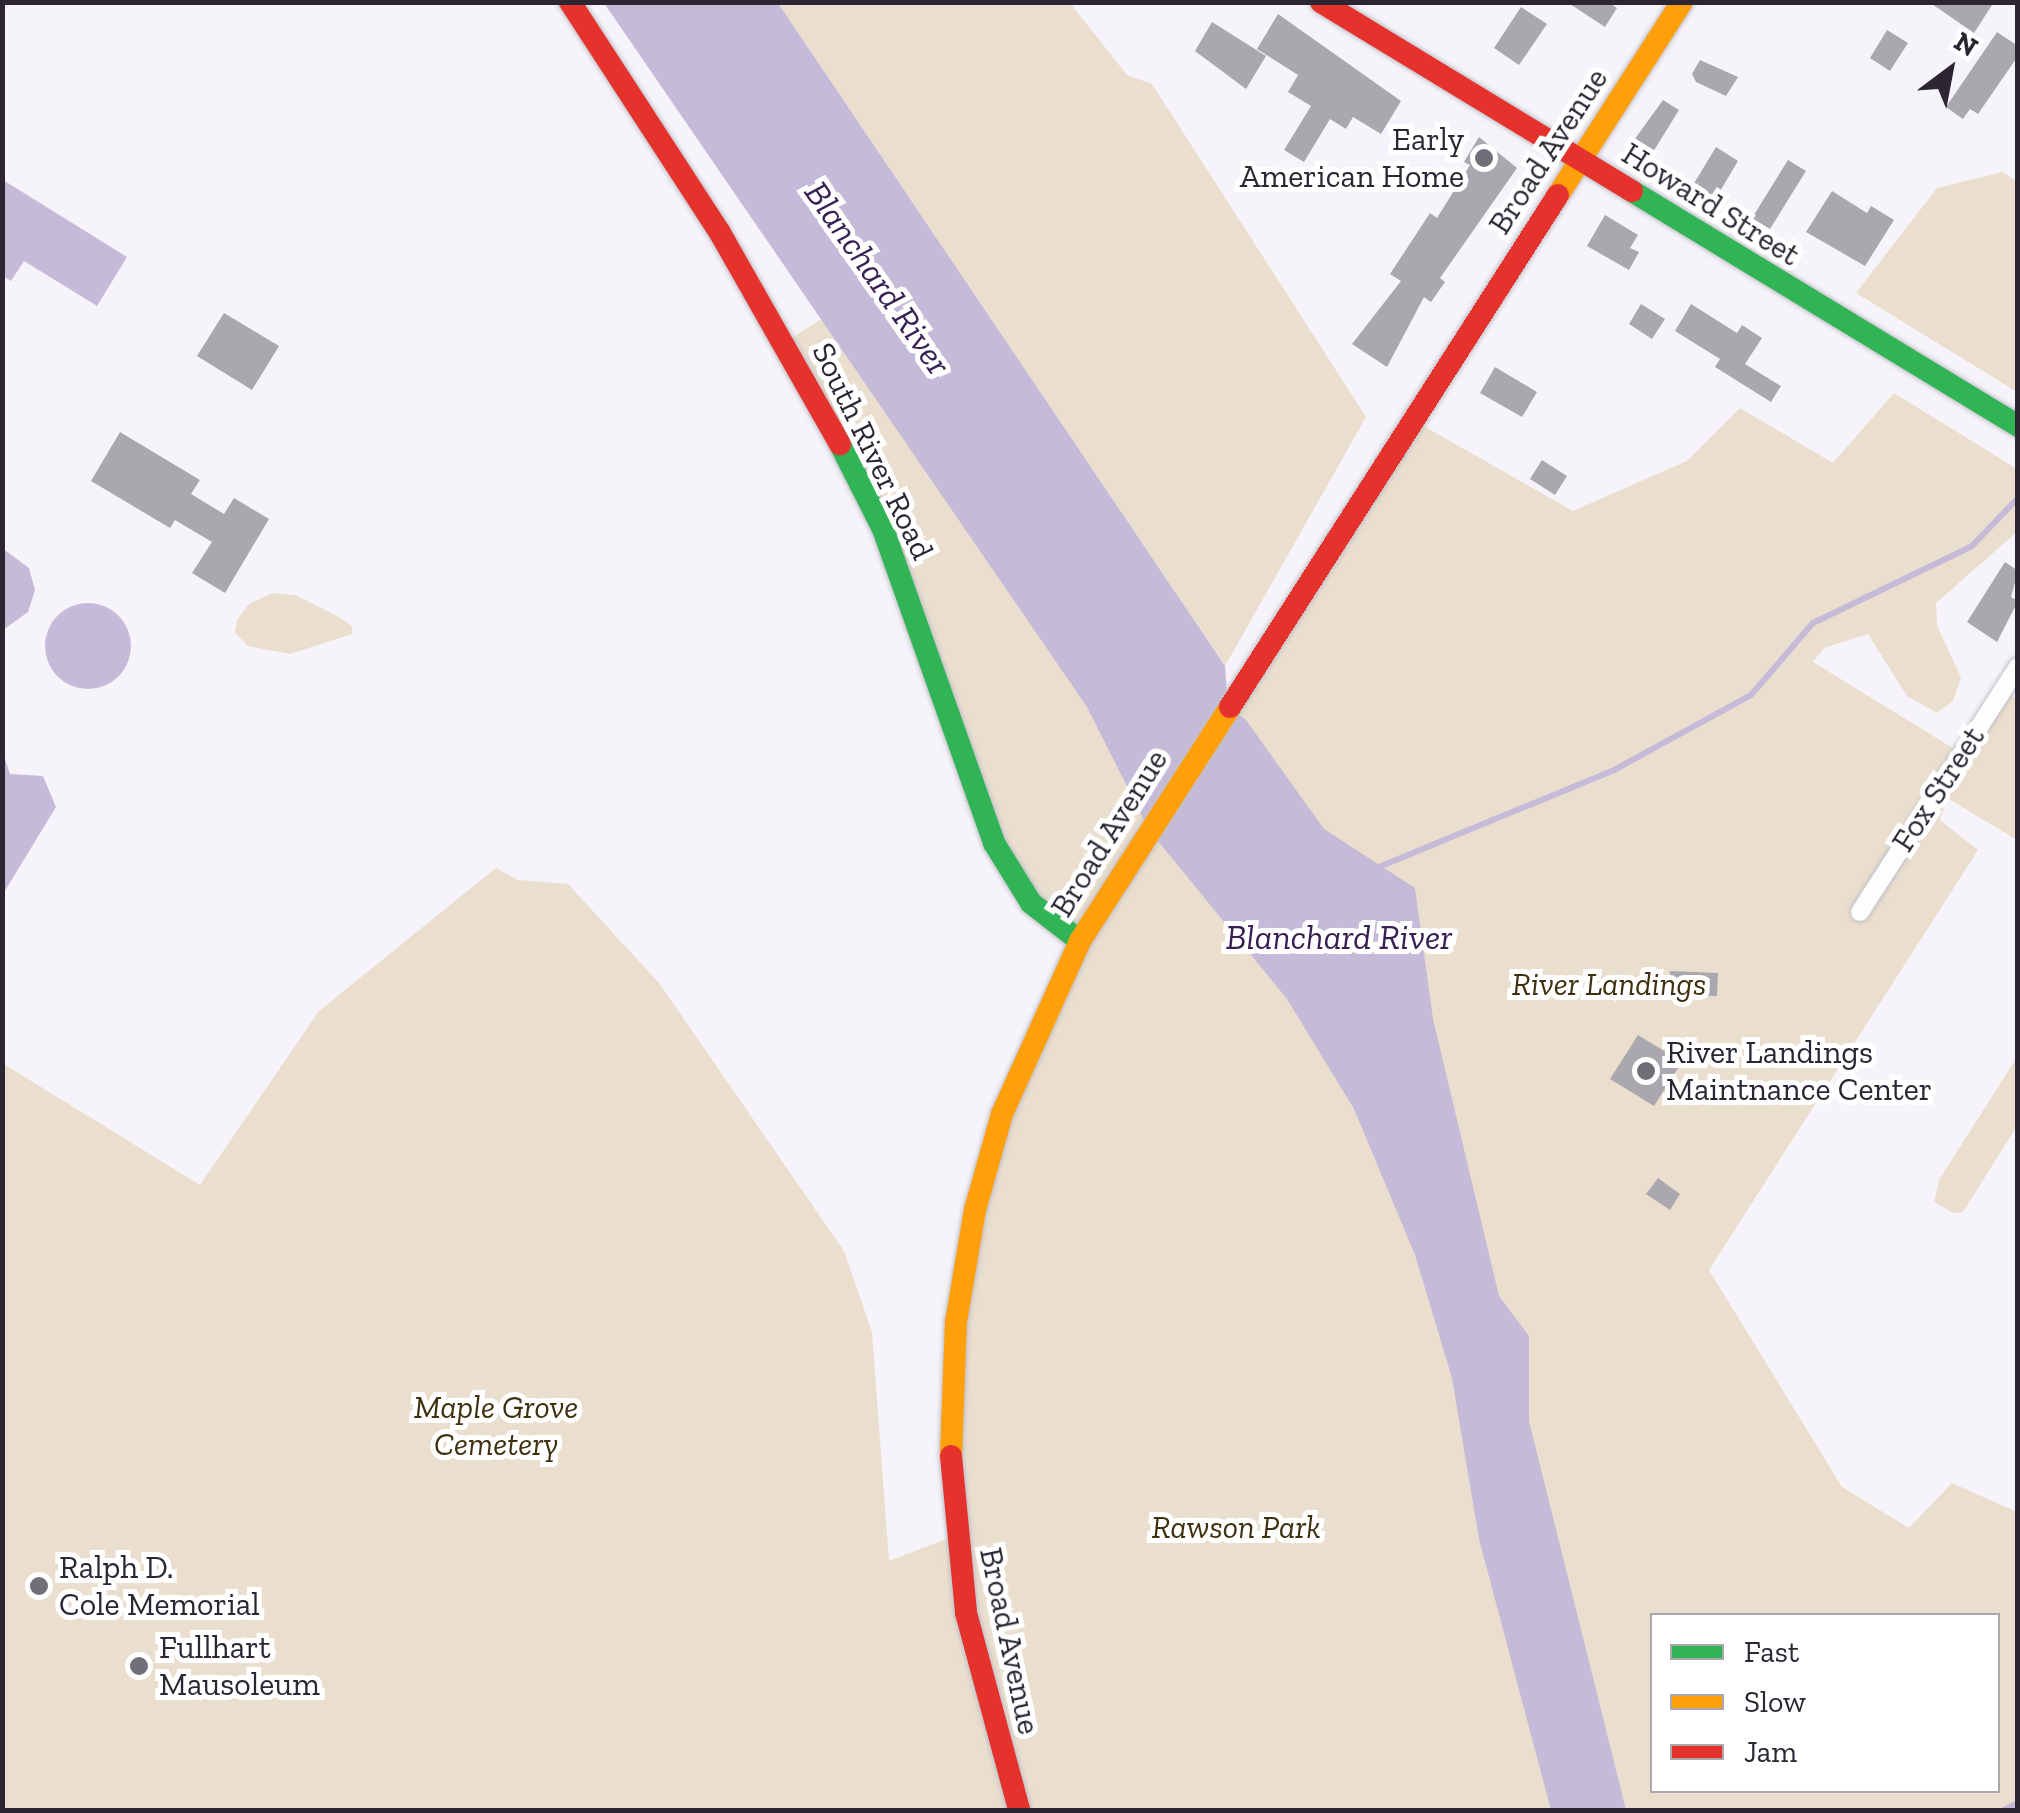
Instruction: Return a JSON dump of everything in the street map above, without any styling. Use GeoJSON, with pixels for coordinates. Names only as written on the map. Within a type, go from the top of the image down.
{"type":"FeatureCollection","features":[{"type":"Feature","properties":{"kind":"main road","name":"South River Road"},"geometry":{"type":"LineString","coordinates":[[570,2],[720,233],[842,447],[882,529],[994,844],[1032,903],[1080,941]]}},
{"type":"Feature","properties":{"kind":"main road","name":"Howard Street"},"geometry":{"type":"LineString","coordinates":[[1321,2],[2018,426]]}},
{"type":"Feature","properties":{"kind":"main road","name":"Broad Avenue"},"geometry":{"type":"LineString","coordinates":[[1019,1810],[966,1613],[950,1479],[951,1379],[964,1266],[989,1154],[1022,1060],[1080,941],[1133,856],[1682,2]]}},
{"type":"Feature","properties":{"kind":"street","name":"Fox Street"},"geometry":{"type":"LineString","coordinates":[[1860,912],[2018,666]]}},
{"type":"Feature","properties":{"kind":"green space"},"geometry":{"type":"Polygon","coordinates":[[[778,3],[1070,3],[1127,75],[1152,84],[1366,417],[1225,666],[778,3]]]}},
{"type":"Feature","properties":{"kind":"green space"},"geometry":{"type":"Polygon","coordinates":[[[2002,172],[2017,181],[2017,392],[1856,293],[1937,188],[2002,172]]]}},
{"type":"Feature","properties":{"kind":"green space"},"geometry":{"type":"Polygon","coordinates":[[[879,284],[1204,743],[1413,420],[1573,511],[1687,461],[1740,408],[1833,463],[1894,393],[2017,469],[2017,532],[1936,603],[1937,625],[1961,678],[1953,701],[1937,713],[1907,696],[1868,634],[1824,648],[1813,662],[1961,753],[2003,689],[2017,699],[2017,840],[1947,798],[1940,820],[1978,850],[1709,1270],[1842,1487],[1909,1528],[1952,1483],[2017,1512],[2017,1810],[3,1810],[2,1063],[200,1185],[319,1011],[496,868],[518,880],[568,884],[659,983],[844,1251],[872,1332],[889,1561],[954,1536],[956,1322],[989,1155],[1080,941],[994,843],[883,529],[783,343],[879,284]]]}},
{"type":"Feature","properties":{"kind":"green space"},"geometry":{"type":"Polygon","coordinates":[[[273,593],[295,595],[335,615],[352,626],[352,634],[290,654],[248,646],[235,633],[237,620],[249,604],[273,593]]]}},
{"type":"Feature","properties":{"kind":"green space"},"geometry":{"type":"Polygon","coordinates":[[[2017,1057],[2017,1126],[1963,1212],[1953,1213],[1934,1202],[1939,1180],[2017,1057]]]}},
{"type":"Feature","properties":{"kind":"water","name":"Blanchard River"},"geometry":{"type":"Polygon","coordinates":[[[604,3],[778,3],[1225,666],[1228,706],[1246,720],[1324,829],[1415,888],[1433,1019],[1499,1296],[1529,1336],[1529,1421],[1626,1810],[1551,1810],[1479,1539],[1452,1378],[1415,1255],[1354,1109],[1287,999],[1149,830],[1087,707],[604,3]]]}},
{"type":"Feature","properties":{"kind":"water"},"geometry":{"type":"Polygon","coordinates":[[[3,180],[127,257],[97,306],[24,261],[11,281],[3,276],[3,180]]]}},
{"type":"Feature","properties":{"kind":"water"},"geometry":{"type":"Polygon","coordinates":[[[2,548],[29,568],[35,590],[28,612],[3,630],[2,548]]]}},
{"type":"Feature","properties":{"kind":"water"},"geometry":{"type":"Polygon","coordinates":[[[80,603],[96,603],[119,615],[128,629],[128,663],[119,677],[96,689],[80,689],[64,682],[52,670],[45,654],[45,638],[52,622],[64,610],[80,603]]]}},
{"type":"Feature","properties":{"kind":"water"},"geometry":{"type":"Polygon","coordinates":[[[3,753],[10,774],[43,776],[56,807],[3,894],[3,753]]]}},
{"type":"Feature","properties":{"kind":"building"},"geometry":{"type":"Polygon","coordinates":[[[1567,2],[1608,2],[1617,8],[1605,27],[1567,2]]]}},
{"type":"Feature","properties":{"kind":"building"},"geometry":{"type":"Polygon","coordinates":[[[1929,2],[1994,2],[1974,33],[1929,2]]]}},
{"type":"Feature","properties":{"kind":"building"},"geometry":{"type":"Polygon","coordinates":[[[1521,7],[1547,24],[1519,65],[1494,48],[1521,7]]]}},
{"type":"Feature","properties":{"kind":"building"},"geometry":{"type":"Polygon","coordinates":[[[1278,14],[1401,101],[1381,134],[1353,117],[1346,129],[1330,119],[1304,162],[1284,150],[1311,106],[1288,92],[1298,75],[1257,49],[1278,14]]]}},
{"type":"Feature","properties":{"kind":"building"},"geometry":{"type":"Polygon","coordinates":[[[1212,22],[1266,56],[1246,89],[1195,51],[1212,22]]]}},
{"type":"Feature","properties":{"kind":"building"},"geometry":{"type":"Polygon","coordinates":[[[1887,30],[1908,43],[1890,71],[1870,58],[1887,30]]]}},
{"type":"Feature","properties":{"kind":"building"},"geometry":{"type":"Polygon","coordinates":[[[1997,32],[2018,46],[2018,56],[1978,114],[1970,109],[1963,119],[1946,107],[1997,32]]]}},
{"type":"Feature","properties":{"kind":"building"},"geometry":{"type":"Polygon","coordinates":[[[1700,60],[1738,77],[1726,96],[1696,82],[1692,74],[1700,60]]]}},
{"type":"Feature","properties":{"kind":"building"},"geometry":{"type":"Polygon","coordinates":[[[1663,100],[1679,110],[1645,165],[1624,154],[1663,100]]]}},
{"type":"Feature","properties":{"kind":"building"},"geometry":{"type":"Polygon","coordinates":[[[1479,137],[1517,168],[1440,278],[1445,282],[1431,302],[1424,297],[1387,367],[1352,344],[1401,281],[1390,274],[1430,213],[1437,218],[1470,165],[1464,162],[1479,137]]]}},
{"type":"Feature","properties":{"kind":"building"},"geometry":{"type":"Polygon","coordinates":[[[1716,147],[1738,161],[1716,198],[1693,185],[1716,147]]]}},
{"type":"Feature","properties":{"kind":"building"},"geometry":{"type":"Polygon","coordinates":[[[1788,160],[1806,171],[1770,229],[1752,218],[1788,160]]]}},
{"type":"Feature","properties":{"kind":"building"},"geometry":{"type":"Polygon","coordinates":[[[1832,191],[1867,213],[1871,206],[1894,220],[1865,266],[1806,232],[1832,191]]]}},
{"type":"Feature","properties":{"kind":"building"},"geometry":{"type":"Polygon","coordinates":[[[1605,215],[1638,235],[1630,248],[1639,252],[1629,270],[1587,246],[1605,215]]]}},
{"type":"Feature","properties":{"kind":"building"},"geometry":{"type":"Polygon","coordinates":[[[1641,304],[1665,319],[1652,339],[1629,324],[1641,304]]]}},
{"type":"Feature","properties":{"kind":"building"},"geometry":{"type":"Polygon","coordinates":[[[1691,304],[1737,333],[1742,325],[1762,338],[1745,364],[1781,386],[1771,402],[1715,367],[1720,359],[1675,331],[1691,304]]]}},
{"type":"Feature","properties":{"kind":"building"},"geometry":{"type":"Polygon","coordinates":[[[224,313],[279,346],[252,390],[197,356],[224,313]]]}},
{"type":"Feature","properties":{"kind":"building"},"geometry":{"type":"Polygon","coordinates":[[[1495,367],[1537,392],[1522,417],[1480,393],[1495,367]]]}},
{"type":"Feature","properties":{"kind":"building"},"geometry":{"type":"Polygon","coordinates":[[[120,432],[200,480],[191,494],[224,514],[234,498],[269,519],[225,593],[192,573],[212,542],[175,520],[170,528],[91,481],[120,432]]]}},
{"type":"Feature","properties":{"kind":"building"},"geometry":{"type":"Polygon","coordinates":[[[1542,460],[1567,476],[1555,495],[1530,479],[1542,460]]]}},
{"type":"Feature","properties":{"kind":"building"},"geometry":{"type":"Polygon","coordinates":[[[2005,562],[2018,571],[2011,597],[2018,601],[1997,642],[1967,622],[2005,562]]]}},
{"type":"Feature","properties":{"kind":"building"},"geometry":{"type":"Polygon","coordinates":[[[1670,971],[1718,973],[1717,996],[1669,994],[1670,971]]]}},
{"type":"Feature","properties":{"kind":"building","name":"River Landings Maintnance Center"},"geometry":{"type":"Polygon","coordinates":[[[1638,1035],[1682,1062],[1654,1106],[1610,1079],[1638,1035]]]}},
{"type":"Feature","properties":{"kind":"building"},"geometry":{"type":"Polygon","coordinates":[[[1658,1178],[1680,1194],[1670,1210],[1646,1194],[1658,1178]]]}},
{"type":"Feature","properties":{"kind":"waterway"},"geometry":{"type":"LineString","coordinates":[[1374,869],[1614,770],[1751,695],[1813,623],[1972,546],[2018,498]]}},
{"type":"Feature","properties":{"kind":"waterway"},"geometry":{"type":"LineString","coordinates":[[2004,1810],[2018,1803]]}},
{"type":"Feature","properties":{"kind":"traffic: fast"},"geometry":{"type":"LineString","coordinates":[[1632,191],[2018,426]]}},
{"type":"Feature","properties":{"kind":"traffic: fast"},"geometry":{"type":"LineString","coordinates":[[840,444],[883,529],[994,843],[1031,903],[1080,941]]}},
{"type":"Feature","properties":{"kind":"traffic: slow"},"geometry":{"type":"LineString","coordinates":[[1558,195],[1682,2]]}},
{"type":"Feature","properties":{"kind":"traffic: slow"},"geometry":{"type":"LineString","coordinates":[[951,1456],[956,1322],[975,1210],[1002,1114],[1080,941],[1230,707]]}},
{"type":"Feature","properties":{"kind":"traffic: jam"},"geometry":{"type":"LineString","coordinates":[[570,2],[720,233],[840,444]]}},
{"type":"Feature","properties":{"kind":"traffic: jam"},"geometry":{"type":"LineString","coordinates":[[1321,2],[1632,191]]}},
{"type":"Feature","properties":{"kind":"traffic: jam"},"geometry":{"type":"LineString","coordinates":[[1230,707],[1558,195]]}},
{"type":"Feature","properties":{"kind":"traffic: jam"},"geometry":{"type":"LineString","coordinates":[[951,1456],[966,1613],[1019,1810]]}},
{"type":"Feature","properties":{"kind":"place","name":"Early American Home"},"geometry":{"type":"Point","coordinates":[1484,158]}},
{"type":"Feature","properties":{"kind":"place","name":"River Landings Maintnance Center"},"geometry":{"type":"Point","coordinates":[1646,1071]}},
{"type":"Feature","properties":{"kind":"place","name":"Ralph D. Cole Memorial"},"geometry":{"type":"Point","coordinates":[39,1586]}},
{"type":"Feature","properties":{"kind":"place","name":"Fullhart Mausoleum"},"geometry":{"type":"Point","coordinates":[139,1666]}},
{"type":"Feature","properties":{"kind":"park label","name":"River Landings"},"geometry":{"type":"Point","coordinates":[1609,984]}},
{"type":"Feature","properties":{"kind":"park label","name":"Maple Grove Cemetery"},"geometry":{"type":"Point","coordinates":[496,1426]}},
{"type":"Feature","properties":{"kind":"park label","name":"Rawson Park"},"geometry":{"type":"Point","coordinates":[1236,1527]}}]}
